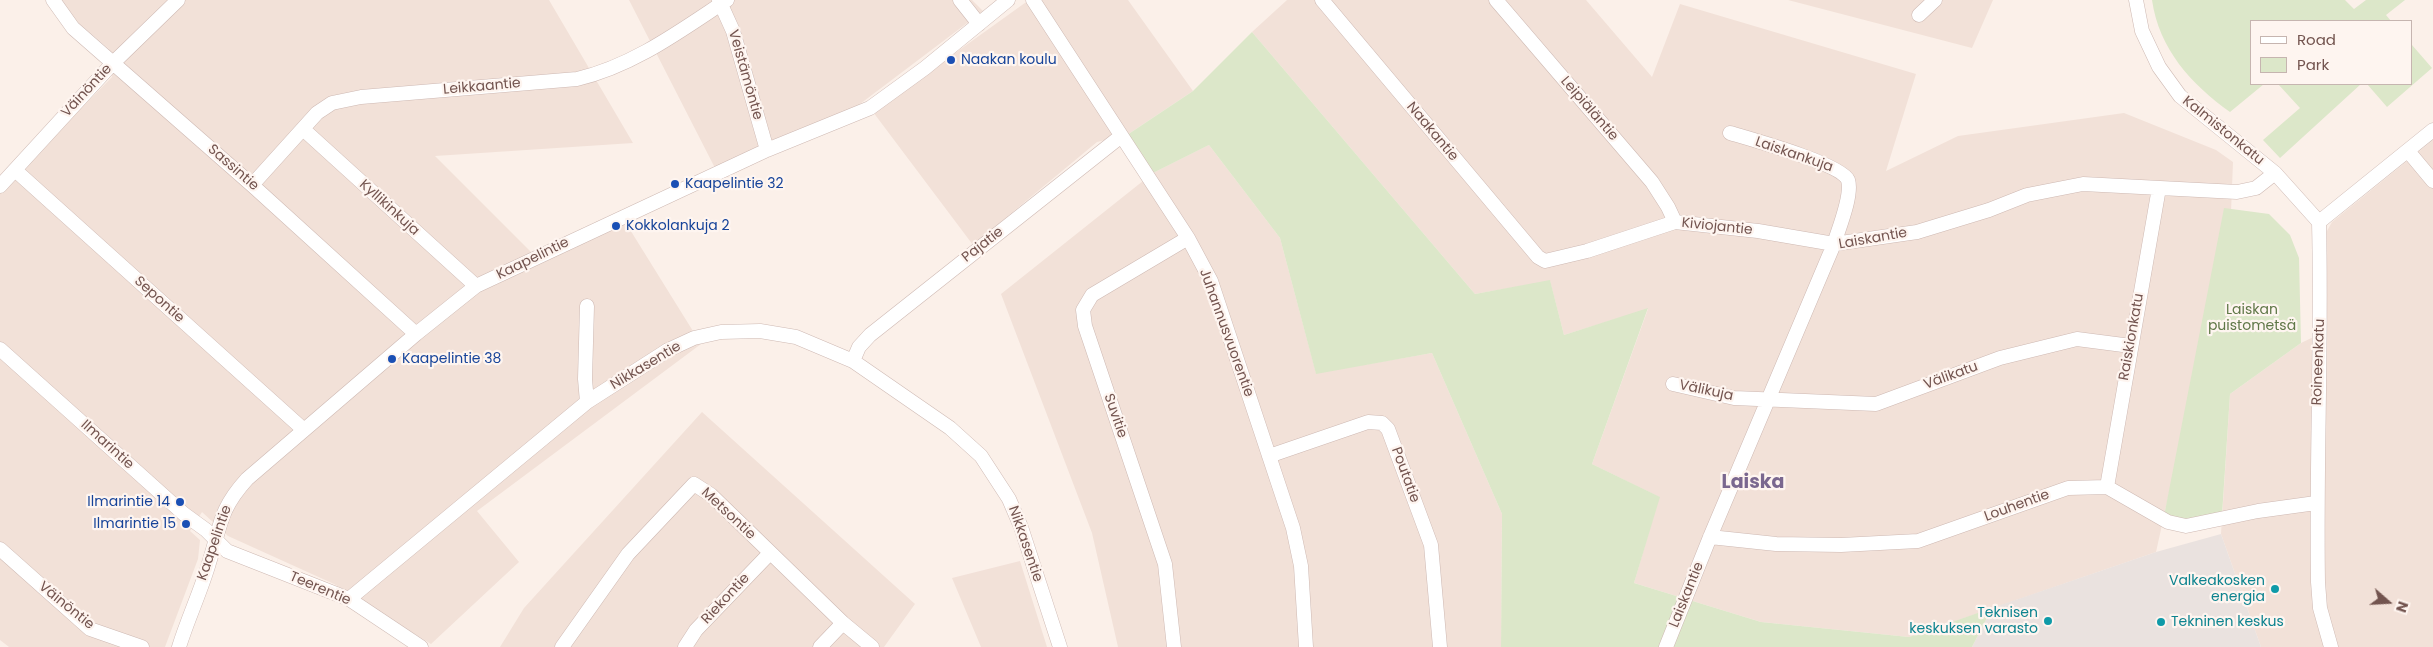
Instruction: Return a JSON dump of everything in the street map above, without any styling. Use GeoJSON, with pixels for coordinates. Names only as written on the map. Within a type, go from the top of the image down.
{"type":"FeatureCollection","features":[{"type":"Feature","properties":{"kind":"street","name":"Sassintie"},"geometry":{"type":"LineString","coordinates":[[54,0],[73,28],[112,64],[252,185],[416,334]]}},
{"type":"Feature","properties":{"kind":"street","name":"Väinöntie"},"geometry":{"type":"LineString","coordinates":[[0,186],[112,64],[178,0]]}},
{"type":"Feature","properties":{"kind":"street"},"geometry":{"type":"LineString","coordinates":[[960,0],[979,24]]}},
{"type":"Feature","properties":{"kind":"street","name":"Kaapelintie"},"geometry":{"type":"LineString","coordinates":[[180,647],[209,562],[224,510],[234,494],[247,479],[304,430],[416,334],[476,286],[767,150],[875,105],[1008,0]]}},
{"type":"Feature","properties":{"kind":"street","name":"Juhannusvuorentie"},"geometry":{"type":"LineString","coordinates":[[1033,0],[1188,238],[1211,282],[1293,528],[1301,566],[1306,647]]}},
{"type":"Feature","properties":{"kind":"street","name":"Naakantie"},"geometry":{"type":"LineString","coordinates":[[1322,0],[1538,257],[1545,262]]}},
{"type":"Feature","properties":{"kind":"street","name":"Leipiäläntie"},"geometry":{"type":"LineString","coordinates":[[1496,0],[1652,182],[1675,222]]}},
{"type":"Feature","properties":{"kind":"street"},"geometry":{"type":"LineString","coordinates":[[1919,15],[1935,0]]}},
{"type":"Feature","properties":{"kind":"street","name":"Kalmistonkatu"},"geometry":{"type":"LineString","coordinates":[[2136,0],[2142,31],[2159,67],[2180,96],[2274,172],[2319,222]]}},
{"type":"Feature","properties":{"kind":"street","name":"Leikkaantie"},"geometry":{"type":"LineString","coordinates":[[252,185],[317,113],[332,103],[360,97],[577,79],[603,73],[650,50],[723,1]]}},
{"type":"Feature","properties":{"kind":"street","name":"Veistämöntie"},"geometry":{"type":"LineString","coordinates":[[723,1],[767,150]]}},
{"type":"Feature","properties":{"kind":"street","name":"Kyllikinkuja"},"geometry":{"type":"LineString","coordinates":[[303,129],[476,286]]}},
{"type":"Feature","properties":{"kind":"street"},"geometry":{"type":"LineString","coordinates":[[2319,222],[2433,130]]}},
{"type":"Feature","properties":{"kind":"street","name":"Laiskankuja"},"geometry":{"type":"LineString","coordinates":[[1730,133],[1823,163],[1840,171],[1848,180],[1848,191],[1845,211],[1834,244]]}},
{"type":"Feature","properties":{"kind":"street","name":"Pajatie"},"geometry":{"type":"LineString","coordinates":[[852,361],[859,347],[870,335],[1120,136]]}},
{"type":"Feature","properties":{"kind":"street"},"geometry":{"type":"LineString","coordinates":[[2408,151],[2433,181]]}},
{"type":"Feature","properties":{"kind":"street","name":"Sepontie"},"geometry":{"type":"LineString","coordinates":[[15,170],[304,430]]}},
{"type":"Feature","properties":{"kind":"street","name":"Laiskantie"},"geometry":{"type":"LineString","coordinates":[[1666,647],[1710,537],[1834,244],[1917,232],[1989,210],[2027,195],[2082,184],[2237,192],[2256,188],[2274,172]]}},
{"type":"Feature","properties":{"kind":"street","name":"Raiskionkatu"},"geometry":{"type":"LineString","coordinates":[[2107,487],[2159,188]]}},
{"type":"Feature","properties":{"kind":"street","name":"Kiviojantie"},"geometry":{"type":"LineString","coordinates":[[1545,262],[1587,251],[1675,222],[1758,231],[1834,244]]}},
{"type":"Feature","properties":{"kind":"street","name":"Roineenkatu"},"geometry":{"type":"LineString","coordinates":[[2319,222],[2321,316],[2316,503],[2320,608],[2331,647]]}},
{"type":"Feature","properties":{"kind":"street","name":"Suvitie"},"geometry":{"type":"LineString","coordinates":[[1174,647],[1165,564],[1085,326],[1083,310],[1092,295],[1188,238]]}},
{"type":"Feature","properties":{"kind":"street"},"geometry":{"type":"LineString","coordinates":[[587,306],[584,378],[587,402]]}},
{"type":"Feature","properties":{"kind":"street","name":"Nikkasentie"},"geometry":{"type":"LineString","coordinates":[[348,600],[587,402],[668,350],[694,338],[721,332],[760,331],[796,337],[852,361],[950,428],[980,456],[1013,509],[1060,647]]}},
{"type":"Feature","properties":{"kind":"street","name":"Välikatu"},"geometry":{"type":"LineString","coordinates":[[1770,398],[1799,402],[1876,404],[2000,358],[2077,339],[2131,346]]}},
{"type":"Feature","properties":{"kind":"street","name":"Ilmarintie"},"geometry":{"type":"LineString","coordinates":[[0,349],[184,514],[215,539]]}},
{"type":"Feature","properties":{"kind":"street","name":"Välikuja"},"geometry":{"type":"LineString","coordinates":[[1673,384],[1734,398],[1770,398]]}},
{"type":"Feature","properties":{"kind":"street","name":"Poutatie"},"geometry":{"type":"LineString","coordinates":[[1269,456],[1368,422],[1382,423],[1388,429],[1431,545],[1440,647]]}},
{"type":"Feature","properties":{"kind":"street","name":"Metsontie"},"geometry":{"type":"LineString","coordinates":[[562,647],[628,554],[694,484],[711,495],[843,623],[872,647]]}},
{"type":"Feature","properties":{"kind":"street"},"geometry":{"type":"LineString","coordinates":[[2107,487],[2168,522],[2186,526],[2258,511],[2316,503]]}},
{"type":"Feature","properties":{"kind":"street","name":"Louhentie"},"geometry":{"type":"LineString","coordinates":[[1710,537],[1776,544],[1891,544],[1918,541],[2068,488],[2107,487]]}},
{"type":"Feature","properties":{"kind":"street","name":"Teerentie"},"geometry":{"type":"LineString","coordinates":[[215,539],[227,551],[348,600],[421,647]]}},
{"type":"Feature","properties":{"kind":"street","name":"Väinöntie"},"geometry":{"type":"LineString","coordinates":[[0,549],[90,629],[142,647]]}},
{"type":"Feature","properties":{"kind":"street","name":"Riekontie"},"geometry":{"type":"LineString","coordinates":[[685,647],[696,630],[770,553]]}},
{"type":"Feature","properties":{"kind":"street"},"geometry":{"type":"LineString","coordinates":[[820,647],[843,623]]}},
{"type":"Feature","properties":{"kind":"shaded area"},"geometry":{"type":"Polygon","coordinates":[[[59,0],[549,0],[633,143],[435,156],[534,255],[619,212],[701,344],[477,511],[519,562],[431,644],[334,584],[228,536],[202,512],[190,531],[200,540],[198,559],[165,647],[9,647],[0,640],[0,191],[112,77],[109,49],[67,13],[59,0]]]}},
{"type":"Feature","properties":{"kind":"shaded area"},"geometry":{"type":"Polygon","coordinates":[[[629,0],[972,0],[983,11],[856,107],[715,168],[629,0]]]}},
{"type":"Feature","properties":{"kind":"shaded area"},"geometry":{"type":"Polygon","coordinates":[[[1029,0],[1128,0],[1193,91],[1127,135],[1097,142],[973,245],[873,112],[1029,0]]]}},
{"type":"Feature","properties":{"kind":"shaded area"},"geometry":{"type":"Polygon","coordinates":[[[1287,0],[1586,0],[1652,77],[1680,4],[1916,74],[1886,171],[1958,136],[2124,113],[2216,150],[2233,162],[2231,212],[2156,552],[1909,637],[1761,622],[1634,583],[1659,497],[1592,464],[1648,309],[1564,335],[1550,281],[1475,294],[1252,32],[1287,0]]]}},
{"type":"Feature","properties":{"kind":"shaded area"},"geometry":{"type":"Polygon","coordinates":[[[1788,0],[1993,0],[1972,48],[1788,0]]]}},
{"type":"Feature","properties":{"kind":"shaded area"},"geometry":{"type":"Polygon","coordinates":[[[2433,140],[2433,647],[2261,647],[2221,534],[2230,394],[2301,343],[2326,331],[2327,231],[2332,222],[2433,140]]]}},
{"type":"Feature","properties":{"kind":"shaded area"},"geometry":{"type":"Polygon","coordinates":[[[1209,145],[1280,238],[1316,373],[1432,353],[1502,514],[1501,647],[1118,647],[1092,533],[1001,294],[1153,173],[1209,145]]]}},
{"type":"Feature","properties":{"kind":"shaded area"},"geometry":{"type":"Polygon","coordinates":[[[702,412],[915,604],[884,647],[500,647],[524,608],[702,412]]]}},
{"type":"Feature","properties":{"kind":"shaded area"},"geometry":{"type":"Polygon","coordinates":[[[2221,534],[2261,647],[1972,647],[1992,608],[2156,552],[2221,534]]]}},
{"type":"Feature","properties":{"kind":"shaded area"},"geometry":{"type":"Polygon","coordinates":[[[1020,561],[1047,647],[981,647],[952,578],[1020,561]]]}},
{"type":"Feature","properties":{"kind":"green space"},"geometry":{"type":"Polygon","coordinates":[[[2152,0],[2345,0],[2354,9],[2366,0],[2405,0],[2386,15],[2390,20],[2250,20],[2250,85],[2263,85],[2230,112],[2202,90],[2179,64],[2169,50],[2156,18],[2152,0]]]}},
{"type":"Feature","properties":{"kind":"green space"},"geometry":{"type":"Polygon","coordinates":[[[1252,32],[1475,294],[1550,280],[1564,335],[1648,308],[1592,464],[1660,497],[1634,583],[1761,622],[1909,637],[1992,608],[1972,647],[1501,647],[1502,514],[1432,353],[1316,374],[1280,238],[1209,145],[1153,173],[1127,135],[1193,91],[1252,32]]]}},
{"type":"Feature","properties":{"kind":"green space"},"geometry":{"type":"Polygon","coordinates":[[[2413,46],[2432,68],[2413,84],[2413,46]]]}},
{"type":"Feature","properties":{"kind":"green space"},"geometry":{"type":"Polygon","coordinates":[[[2279,85],[2360,85],[2280,158],[2263,140],[2300,108],[2279,85]]]}},
{"type":"Feature","properties":{"kind":"green space"},"geometry":{"type":"Polygon","coordinates":[[[2368,85],[2412,85],[2387,107],[2368,85]]]}},
{"type":"Feature","properties":{"kind":"green space","name":"Laiskan puistometsä"},"geometry":{"type":"Polygon","coordinates":[[[2224,208],[2269,214],[2290,235],[2299,258],[2301,343],[2230,394],[2222,515],[2193,520],[2164,516],[2224,208]]]}},
{"type":"Feature","properties":{"kind":"place","name":"Naakan koulu"},"geometry":{"type":"Point","coordinates":[951,60]}},
{"type":"Feature","properties":{"kind":"place","name":"Kaapelintie 32"},"geometry":{"type":"Point","coordinates":[675,184]}},
{"type":"Feature","properties":{"kind":"place","name":"Kokkolankuja 2"},"geometry":{"type":"Point","coordinates":[616,226]}},
{"type":"Feature","properties":{"kind":"place","name":"Kaapelintie 38"},"geometry":{"type":"Point","coordinates":[392,359]}},
{"type":"Feature","properties":{"kind":"place","name":"Ilmarintie 14"},"geometry":{"type":"Point","coordinates":[180,502]}},
{"type":"Feature","properties":{"kind":"place","name":"Ilmarintie 15"},"geometry":{"type":"Point","coordinates":[186,524]}},
{"type":"Feature","properties":{"kind":"place","name":"Valkeakosken energia"},"geometry":{"type":"Point","coordinates":[2275,589]}},
{"type":"Feature","properties":{"kind":"place","name":"Teknisen keskuksen varasto"},"geometry":{"type":"Point","coordinates":[2048,621]}},
{"type":"Feature","properties":{"kind":"place","name":"Tekninen keskus"},"geometry":{"type":"Point","coordinates":[2161,622]}},
{"type":"Feature","properties":{"kind":"district","name":"Laiska"},"geometry":{"type":"Point","coordinates":[1753,483]}}]}
